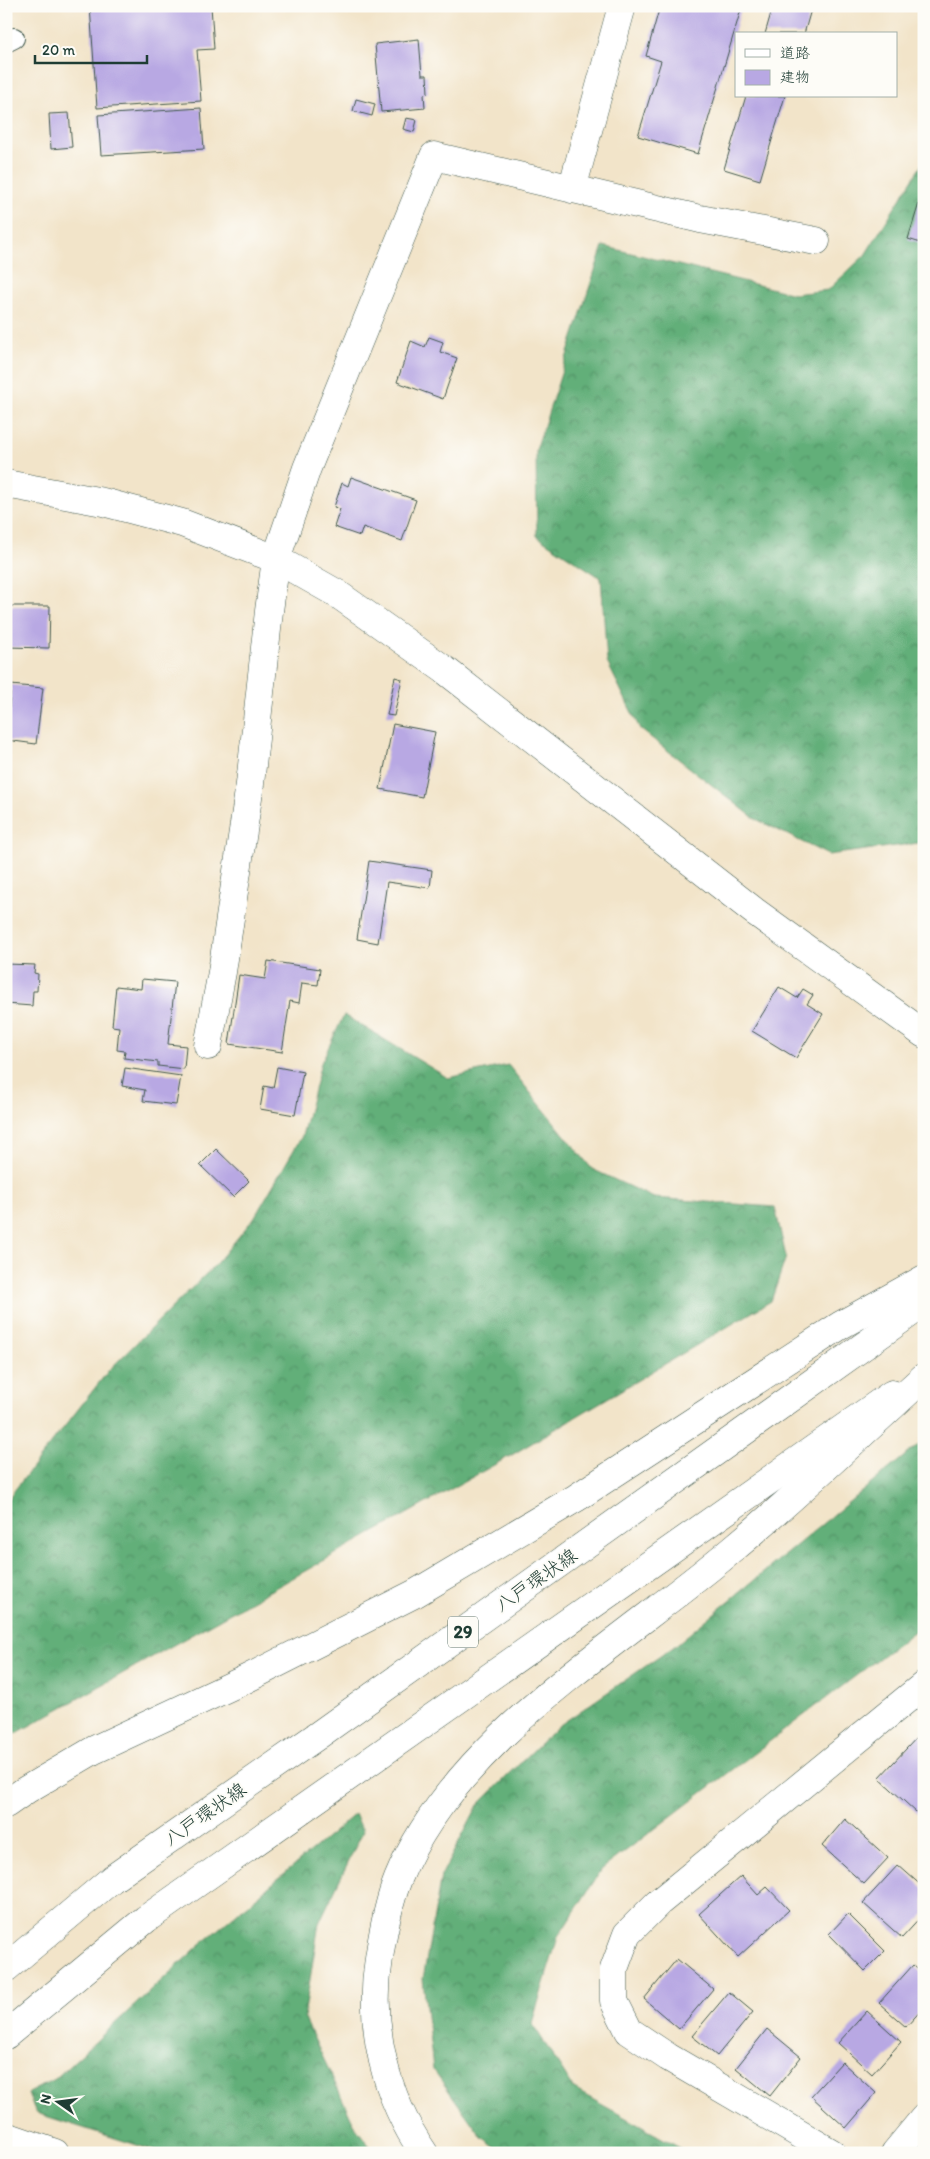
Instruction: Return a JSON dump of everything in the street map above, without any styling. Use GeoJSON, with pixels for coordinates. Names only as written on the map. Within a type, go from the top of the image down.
{"type":"FeatureCollection","features":[{"type":"Feature","properties":{"kind":"main road"},"geometry":{"type":"LineString","coordinates":[[572,189],[622,6]]}},
{"type":"Feature","properties":{"kind":"main road"},"geometry":{"type":"LineString","coordinates":[[208,1046],[222,972],[250,784],[276,559],[307,468],[434,156],[700,219],[816,241]]}},
{"type":"Feature","properties":{"kind":"main road"},"geometry":{"type":"LineString","coordinates":[[6,484],[103,502],[182,523],[276,559],[336,593],[444,670],[754,912],[924,1034]]}},
{"type":"Feature","properties":{"kind":"main road"},"geometry":{"type":"LineString","coordinates":[[6,1804],[94,1750],[246,1679],[416,1593],[576,1498],[841,1325],[924,1279]]}},
{"type":"Feature","properties":{"kind":"main road","name":"八戸環状線"},"geometry":{"type":"LineString","coordinates":[[6,1968],[112,1879],[317,1736],[924,1304]]}},
{"type":"Feature","properties":{"kind":"main road"},"geometry":{"type":"LineString","coordinates":[[6,2035],[146,1920],[924,1372]]}},
{"type":"Feature","properties":{"kind":"main road"},"geometry":{"type":"LineString","coordinates":[[424,2153],[409,2132],[389,2084],[376,2028],[376,1978],[384,1926],[398,1879],[425,1828],[462,1778],[512,1726],[598,1655],[734,1548],[924,1377]]}},
{"type":"Feature","properties":{"kind":"main road"},"geometry":{"type":"LineString","coordinates":[[832,2153],[668,2057],[629,2031],[614,2001],[614,1968],[626,1934],[658,1903],[924,1685]]}},
{"type":"Feature","properties":{"kind":"main road"},"geometry":{"type":"LineString","coordinates":[[895,2153],[924,2118]]}},
{"type":"Feature","properties":{"kind":"main road"},"geometry":{"type":"LineString","coordinates":[[6,2136],[55,2153]]}},
{"type":"Feature","properties":{"kind":"green space"},"geometry":{"type":"Polygon","coordinates":[[[924,161],[924,838],[919,843],[828,855],[754,818],[640,729],[607,662],[601,578],[537,536],[536,450],[603,246],[794,294],[828,290],[865,255],[924,161]]]}},
{"type":"Feature","properties":{"kind":"green space"},"geometry":{"type":"Polygon","coordinates":[[[344,1015],[448,1078],[508,1065],[592,1169],[654,1198],[775,1207],[786,1257],[771,1301],[510,1456],[6,1739],[6,1501],[109,1370],[215,1265],[254,1218],[302,1136],[321,1063],[344,1015]]]}},
{"type":"Feature","properties":{"kind":"green space"},"geometry":{"type":"Polygon","coordinates":[[[924,1440],[924,1624],[602,1869],[558,1937],[532,2023],[574,2089],[689,2153],[504,2153],[482,2137],[433,2069],[423,1979],[441,1876],[478,1805],[557,1727],[672,1648],[924,1440]]]}},
{"type":"Feature","properties":{"kind":"green space"},"geometry":{"type":"Polygon","coordinates":[[[355,1814],[363,1831],[319,1923],[304,2017],[356,2128],[375,2153],[162,2153],[36,2113],[28,2093],[55,2079],[203,1942],[355,1814]]]}},
{"type":"Feature","properties":{"kind":"building"},"geometry":{"type":"Polygon","coordinates":[[[90,6],[211,6],[214,49],[197,50],[201,101],[97,108],[90,6]]]}},
{"type":"Feature","properties":{"kind":"building"},"geometry":{"type":"Polygon","coordinates":[[[660,6],[742,6],[698,154],[638,136],[661,61],[646,56],[660,6]]]}},
{"type":"Feature","properties":{"kind":"building"},"geometry":{"type":"Polygon","coordinates":[[[773,6],[812,6],[805,32],[766,32],[773,6]]]}},
{"type":"Feature","properties":{"kind":"building"},"geometry":{"type":"Polygon","coordinates":[[[419,39],[422,75],[427,75],[428,93],[424,94],[425,108],[381,112],[375,44],[419,39]]]}},
{"type":"Feature","properties":{"kind":"building"},"geometry":{"type":"Polygon","coordinates":[[[745,98],[784,98],[760,180],[724,169],[745,98]]]}},
{"type":"Feature","properties":{"kind":"building"},"geometry":{"type":"Polygon","coordinates":[[[356,99],[375,104],[372,116],[353,111],[356,99]]]}},
{"type":"Feature","properties":{"kind":"building"},"geometry":{"type":"Polygon","coordinates":[[[201,108],[204,149],[101,155],[98,115],[201,108]]]}},
{"type":"Feature","properties":{"kind":"building"},"geometry":{"type":"Polygon","coordinates":[[[69,113],[72,147],[51,149],[49,114],[69,113]]]}},
{"type":"Feature","properties":{"kind":"building"},"geometry":{"type":"Polygon","coordinates":[[[406,118],[417,120],[414,132],[403,129],[406,118]]]}},
{"type":"Feature","properties":{"kind":"building"},"geometry":{"type":"Polygon","coordinates":[[[924,190],[924,244],[908,239],[924,190]]]}},
{"type":"Feature","properties":{"kind":"building"},"geometry":{"type":"Polygon","coordinates":[[[429,337],[443,342],[440,352],[457,358],[443,399],[397,382],[411,341],[425,347],[429,337]]]}},
{"type":"Feature","properties":{"kind":"building"},"geometry":{"type":"Polygon","coordinates":[[[351,477],[416,500],[402,541],[363,527],[360,536],[334,527],[340,509],[334,507],[342,483],[348,486],[351,477]]]}},
{"type":"Feature","properties":{"kind":"building"},"geometry":{"type":"Polygon","coordinates":[[[6,606],[50,606],[49,648],[6,647],[6,606]]]}},
{"type":"Feature","properties":{"kind":"building"},"geometry":{"type":"Polygon","coordinates":[[[395,677],[402,679],[394,716],[387,715],[395,677]]]}},
{"type":"Feature","properties":{"kind":"building"},"geometry":{"type":"Polygon","coordinates":[[[11,685],[43,688],[36,744],[6,740],[11,685]]]}},
{"type":"Feature","properties":{"kind":"building"},"geometry":{"type":"Polygon","coordinates":[[[393,724],[435,732],[422,797],[380,789],[393,724]]]}},
{"type":"Feature","properties":{"kind":"building"},"geometry":{"type":"Polygon","coordinates":[[[369,861],[432,870],[430,888],[387,882],[378,943],[357,939],[369,861]]]}},
{"type":"Feature","properties":{"kind":"building"},"geometry":{"type":"Polygon","coordinates":[[[268,961],[320,969],[318,985],[302,983],[299,1003],[290,1001],[282,1052],[229,1044],[239,975],[265,979],[268,961]]]}},
{"type":"Feature","properties":{"kind":"building"},"geometry":{"type":"Polygon","coordinates":[[[6,964],[35,965],[34,973],[38,974],[37,991],[33,991],[32,1006],[6,1004],[6,964]]]}},
{"type":"Feature","properties":{"kind":"building"},"geometry":{"type":"Polygon","coordinates":[[[142,979],[175,982],[168,1044],[186,1046],[184,1069],[158,1066],[158,1062],[124,1058],[125,1051],[117,1050],[119,1027],[112,1026],[116,986],[141,989],[142,979]]]}},
{"type":"Feature","properties":{"kind":"building"},"geometry":{"type":"Polygon","coordinates":[[[779,987],[797,998],[803,989],[813,995],[807,1004],[823,1014],[796,1058],[752,1031],[779,987]]]}},
{"type":"Feature","properties":{"kind":"building"},"geometry":{"type":"Polygon","coordinates":[[[277,1067],[303,1072],[295,1115],[260,1109],[264,1086],[273,1088],[277,1067]]]}},
{"type":"Feature","properties":{"kind":"building"},"geometry":{"type":"Polygon","coordinates":[[[125,1068],[181,1076],[176,1105],[143,1101],[145,1090],[122,1086],[125,1068]]]}},
{"type":"Feature","properties":{"kind":"building"},"geometry":{"type":"Polygon","coordinates":[[[216,1149],[249,1181],[233,1197],[200,1165],[216,1149]]]}},
{"type":"Feature","properties":{"kind":"building"},"geometry":{"type":"Polygon","coordinates":[[[920,1734],[924,1738],[924,1806],[917,1813],[879,1778],[920,1734]]]}},
{"type":"Feature","properties":{"kind":"building"},"geometry":{"type":"Polygon","coordinates":[[[845,1819],[888,1858],[864,1884],[822,1846],[845,1819]]]}},
{"type":"Feature","properties":{"kind":"building"},"geometry":{"type":"Polygon","coordinates":[[[898,1865],[924,1888],[924,1914],[902,1938],[863,1903],[898,1865]]]}},
{"type":"Feature","properties":{"kind":"building"},"geometry":{"type":"Polygon","coordinates":[[[741,1876],[758,1895],[767,1887],[789,1910],[738,1957],[699,1914],[741,1876]]]}},
{"type":"Feature","properties":{"kind":"building"},"geometry":{"type":"Polygon","coordinates":[[[848,1914],[885,1951],[865,1971],[829,1934],[848,1914]]]}},
{"type":"Feature","properties":{"kind":"building"},"geometry":{"type":"Polygon","coordinates":[[[677,1959],[713,1989],[679,2029],[644,1999],[677,1959]]]}},
{"type":"Feature","properties":{"kind":"building"},"geometry":{"type":"Polygon","coordinates":[[[913,1965],[924,1975],[924,2007],[906,2027],[879,2003],[913,1965]]]}},
{"type":"Feature","properties":{"kind":"building"},"geometry":{"type":"Polygon","coordinates":[[[729,1992],[753,2012],[717,2056],[692,2036],[729,1992]]]}},
{"type":"Feature","properties":{"kind":"building"},"geometry":{"type":"Polygon","coordinates":[[[867,2011],[901,2042],[872,2074],[838,2043],[867,2011]]]}},
{"type":"Feature","properties":{"kind":"building"},"geometry":{"type":"Polygon","coordinates":[[[767,2029],[801,2057],[770,2096],[736,2068],[767,2029]]]}},
{"type":"Feature","properties":{"kind":"building"},"geometry":{"type":"Polygon","coordinates":[[[842,2062],[876,2093],[846,2128],[811,2096],[842,2062]]]}}]}
